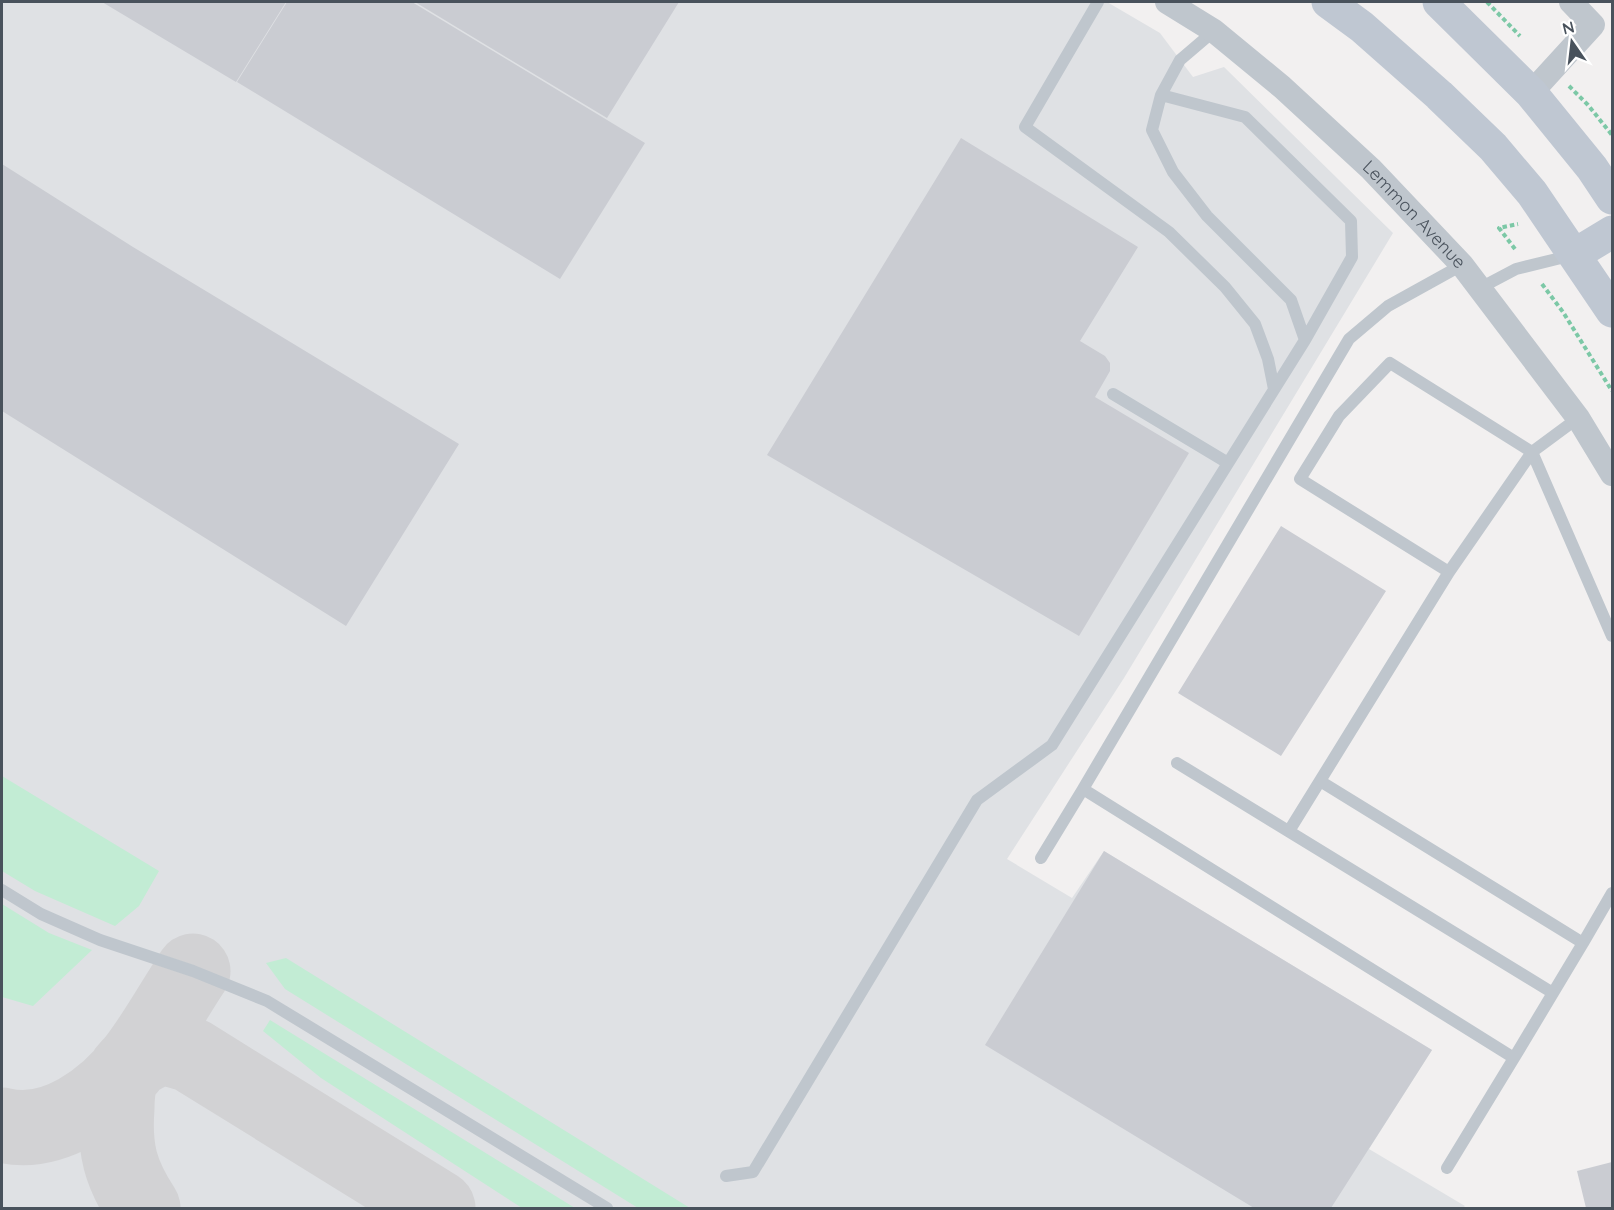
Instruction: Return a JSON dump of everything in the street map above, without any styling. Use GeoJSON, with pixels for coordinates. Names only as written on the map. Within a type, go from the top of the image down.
{"type":"FeatureCollection","features":[{"type":"Feature","properties":{"kind":"main road"},"geometry":{"type":"LineString","coordinates":[[1328,2],[1362,27],[1493,147],[1532,193],[1612,311]]}},
{"type":"Feature","properties":{"kind":"main road"},"geometry":{"type":"LineString","coordinates":[[1439,2],[1531,93],[1592,168],[1612,198]]}},
{"type":"Feature","properties":{"kind":"main road"},"geometry":{"type":"LineString","coordinates":[[1574,255],[1612,232]]}},
{"type":"Feature","properties":{"kind":"main road"},"geometry":{"type":"LineString","coordinates":[[1574,255],[1612,254]]}},
{"type":"Feature","properties":{"kind":"street","name":"Lemmon Avenue"},"geometry":{"type":"LineString","coordinates":[[1167,2],[1214,31],[1282,87],[1371,169],[1462,265],[1578,418],[1612,474]]}},
{"type":"Feature","properties":{"kind":"street"},"geometry":{"type":"LineString","coordinates":[[1531,93],[1593,25],[1571,2]]}},
{"type":"Feature","properties":{"kind":"lane"},"geometry":{"type":"LineString","coordinates":[[1098,2],[1025,127],[1170,232],[1225,287],[1255,324],[1268,359],[1274,389]]}},
{"type":"Feature","properties":{"kind":"lane"},"geometry":{"type":"LineString","coordinates":[[1214,31],[1180,60],[1161,95],[1152,130],[1173,172],[1208,216],[1291,300],[1305,340]]}},
{"type":"Feature","properties":{"kind":"lane"},"geometry":{"type":"LineString","coordinates":[[726,1176],[753,1172],[977,800],[1052,745],[1305,340],[1352,257],[1351,221],[1245,117],[1161,95]]}},
{"type":"Feature","properties":{"kind":"lane"},"geometry":{"type":"LineString","coordinates":[[1480,288],[1516,269],[1574,255]]}},
{"type":"Feature","properties":{"kind":"lane"},"geometry":{"type":"LineString","coordinates":[[1041,858],[1349,339],[1388,306],[1462,265]]}},
{"type":"Feature","properties":{"kind":"lane"},"geometry":{"type":"LineString","coordinates":[[1449,572],[1300,479],[1339,416],[1390,363],[1532,452],[1612,636]]}},
{"type":"Feature","properties":{"kind":"lane"},"geometry":{"type":"LineString","coordinates":[[1113,394],[1228,463]]}},
{"type":"Feature","properties":{"kind":"lane"},"geometry":{"type":"LineString","coordinates":[[1289,831],[1449,572],[1532,452],[1578,418]]}},
{"type":"Feature","properties":{"kind":"lane"},"geometry":{"type":"LineString","coordinates":[[1177,763],[1553,993]]}},
{"type":"Feature","properties":{"kind":"lane"},"geometry":{"type":"LineString","coordinates":[[1320,781],[1583,943]]}},
{"type":"Feature","properties":{"kind":"lane"},"geometry":{"type":"LineString","coordinates":[[1083,789],[1514,1058]]}},
{"type":"Feature","properties":{"kind":"lane"},"geometry":{"type":"LineString","coordinates":[[2,890],[41,914],[100,940],[193,971],[267,1001],[607,1209]]}},
{"type":"Feature","properties":{"kind":"lane"},"geometry":{"type":"LineString","coordinates":[[1447,1168],[1612,893]]}},
{"type":"Feature","properties":{"kind":"path"},"geometry":{"type":"LineString","coordinates":[[1546,289],[1612,391]]}},
{"type":"Feature","properties":{"kind":"shaded area"},"geometry":{"type":"Polygon","coordinates":[[[2,2],[1107,2],[1160,33],[1193,77],[1224,67],[1393,233],[1124,678],[1007,859],[1072,898],[1104,851],[1432,1050],[1369,1149],[1465,1206],[1463,1208],[2,1208],[2,2]]]}},
{"type":"Feature","properties":{"kind":"green space"},"geometry":{"type":"Polygon","coordinates":[[[2,776],[159,871],[139,906],[115,926],[35,891],[2,871],[2,776]]]}},
{"type":"Feature","properties":{"kind":"green space"},"geometry":{"type":"Polygon","coordinates":[[[2,904],[49,933],[92,950],[33,1006],[2,997],[2,904]]]}},
{"type":"Feature","properties":{"kind":"green space"},"geometry":{"type":"Polygon","coordinates":[[[286,958],[690,1208],[638,1208],[285,989],[266,963],[286,958]]]}},
{"type":"Feature","properties":{"kind":"green space"},"geometry":{"type":"Polygon","coordinates":[[[270,1020],[575,1208],[522,1208],[321,1078],[263,1031],[270,1020]]]}},
{"type":"Feature","properties":{"kind":"building"},"geometry":{"type":"Polygon","coordinates":[[[102,2],[286,2],[236,82],[102,2]]]}},
{"type":"Feature","properties":{"kind":"building"},"geometry":{"type":"Polygon","coordinates":[[[287,2],[412,2],[645,143],[560,279],[237,82],[287,2]]]}},
{"type":"Feature","properties":{"kind":"building"},"geometry":{"type":"Polygon","coordinates":[[[415,2],[679,2],[607,118],[415,2]]]}},
{"type":"Feature","properties":{"kind":"building"},"geometry":{"type":"Polygon","coordinates":[[[961,138],[1138,247],[1080,341],[1105,356],[1110,363],[1110,371],[1095,397],[1189,453],[1079,636],[767,455],[961,138]]]}},
{"type":"Feature","properties":{"kind":"building"},"geometry":{"type":"Polygon","coordinates":[[[2,164],[133,247],[459,444],[346,626],[2,411],[2,164]]]}},
{"type":"Feature","properties":{"kind":"building"},"geometry":{"type":"Polygon","coordinates":[[[1281,526],[1386,591],[1281,756],[1178,693],[1281,526]]]}},
{"type":"Feature","properties":{"kind":"building"},"geometry":{"type":"Polygon","coordinates":[[[1104,851],[1432,1050],[1331,1208],[1254,1208],[985,1045],[1104,851]]]}},
{"type":"Feature","properties":{"kind":"building"},"geometry":{"type":"Polygon","coordinates":[[[1612,1162],[1612,1208],[1586,1208],[1577,1171],[1612,1162]]]}},
{"type":"Feature","properties":{"kind":"taxiway"},"geometry":{"type":"LineString","coordinates":[[2,1125],[21,1128],[40,1126],[77,1112],[94,1101],[123,1075],[135,1060],[193,971]]}},
{"type":"Feature","properties":{"kind":"taxiway"},"geometry":{"type":"LineString","coordinates":[[143,1208],[129,1183],[120,1160],[116,1123],[118,1092],[126,1070],[135,1061],[163,1047],[191,1055],[438,1208]]}}]}
